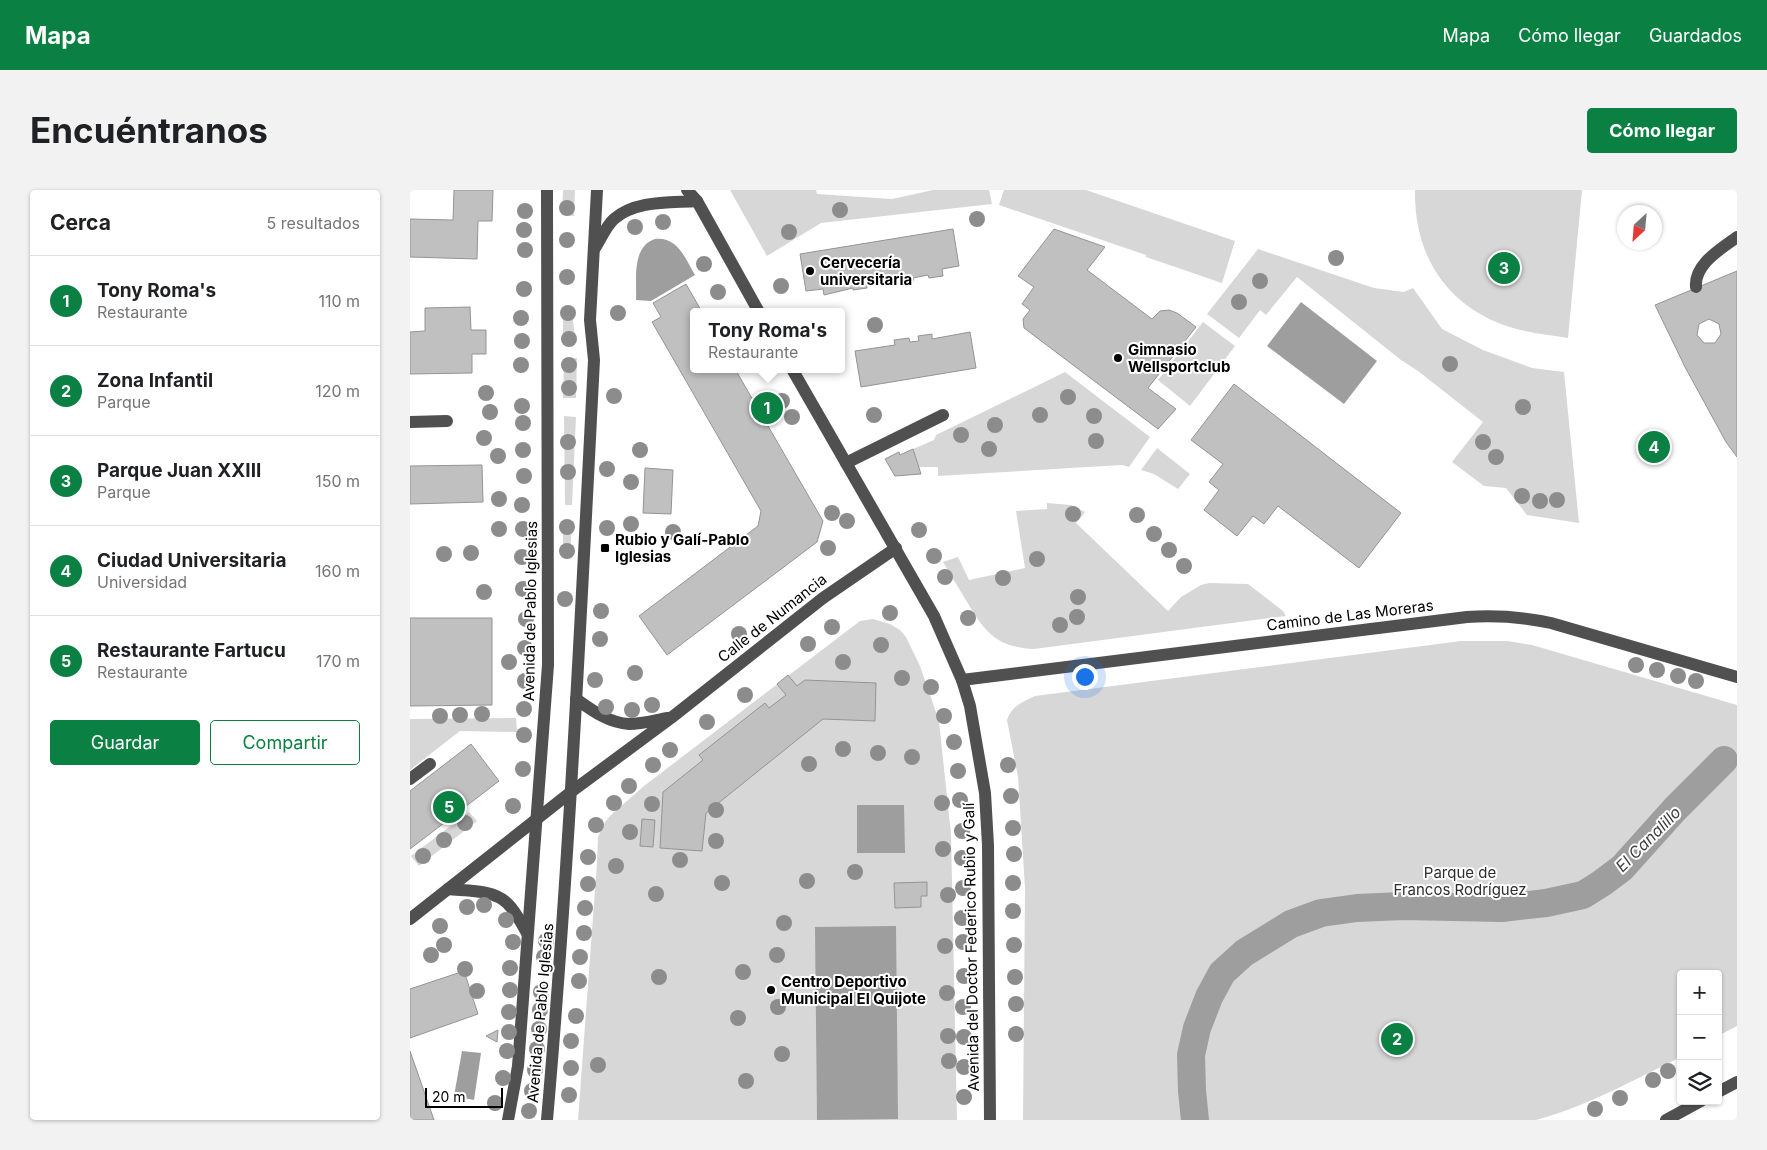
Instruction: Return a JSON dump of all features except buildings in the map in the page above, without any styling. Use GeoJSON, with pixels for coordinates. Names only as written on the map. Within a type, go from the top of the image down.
{"type":"FeatureCollection","features":[{"type":"Feature","properties":{"kind":"street","name":"Avenida de Pablo Iglesias"},"geometry":{"type":"LineString","coordinates":[[508,1120],[518,1066],[548,665],[547,190]]}},
{"type":"Feature","properties":{"kind":"street","name":"Avenida de Pablo Iglesias"},"geometry":{"type":"LineString","coordinates":[[547,1120],[564,919],[576,700],[594,360],[590,320],[597,190]]}},
{"type":"Feature","properties":{"kind":"street"},"geometry":{"type":"LineString","coordinates":[[687,190],[696,201],[757,308]]}},
{"type":"Feature","properties":{"kind":"street","name":"Avenida de Pablo Iglesias"},"geometry":{"type":"LineString","coordinates":[[594,250],[613,220],[629,209],[644,205],[696,201]]}},
{"type":"Feature","properties":{"kind":"street"},"geometry":{"type":"LineString","coordinates":[[1696,287],[1696,280],[1708,258],[1737,237]]}},
{"type":"Feature","properties":{"kind":"street","name":"Avenida del Doctor Federico Rubio y Galí"},"geometry":{"type":"LineString","coordinates":[[794,373],[934,616],[962,680],[970,706],[985,793],[988,845],[990,1118]]}},
{"type":"Feature","properties":{"kind":"street"},"geometry":{"type":"LineString","coordinates":[[846,463],[943,416]]}},
{"type":"Feature","properties":{"kind":"street"},"geometry":{"type":"LineString","coordinates":[[410,422],[446,421]]}},
{"type":"Feature","properties":{"kind":"street","name":"Calle de Numancia"},"geometry":{"type":"LineString","coordinates":[[410,919],[571,792],[671,718],[824,598],[896,548]]}},
{"type":"Feature","properties":{"kind":"street","name":"Camino de Las Moreras"},"geometry":{"type":"LineString","coordinates":[[962,680],[1467,616],[1524,618],[1551,623],[1737,677]]}},
{"type":"Feature","properties":{"kind":"street","name":"Calle de Numancia"},"geometry":{"type":"LineString","coordinates":[[576,700],[599,715],[630,724],[671,718]]}},
{"type":"Feature","properties":{"kind":"street"},"geometry":{"type":"LineString","coordinates":[[410,779],[430,764]]}},
{"type":"Feature","properties":{"kind":"street"},"geometry":{"type":"LineString","coordinates":[[448,889],[490,894],[506,902],[514,910],[528,933]]}},
{"type":"Feature","properties":{"kind":"street"},"geometry":{"type":"LineString","coordinates":[[1722,1090],[1737,1082]]}},
{"type":"Feature","properties":{"kind":"street"},"geometry":{"type":"LineString","coordinates":[[1666,1120],[1694,1105]]}},
{"type":"Feature","properties":{"kind":"green space"},"geometry":{"type":"Polygon","coordinates":[[[563,190],[575,190],[574,216],[562,215],[563,190]]]}},
{"type":"Feature","properties":{"kind":"green space"},"geometry":{"type":"Polygon","coordinates":[[[730,190],[816,190],[817,194],[892,199],[933,190],[989,190],[992,204],[821,223],[767,256],[730,190]]]}},
{"type":"Feature","properties":{"kind":"green space"},"geometry":{"type":"Polygon","coordinates":[[[1004,190],[1086,190],[1235,241],[1222,283],[999,205],[1004,190]]]}},
{"type":"Feature","properties":{"kind":"green space"},"geometry":{"type":"Polygon","coordinates":[[[1415,190],[1582,190],[1568,338],[1514,328],[1496,322],[1460,300],[1434,270],[1426,252],[1416,212],[1415,190]]]}},
{"type":"Feature","properties":{"kind":"green space"},"geometry":{"type":"Polygon","coordinates":[[[1258,249],[1374,288],[1404,292],[1413,288],[1442,329],[1483,350],[1532,368],[1564,372],[1579,523],[1527,515],[1506,488],[1484,486],[1452,462],[1483,422],[1401,360],[1297,277],[1266,315],[1260,310],[1239,338],[1207,314],[1258,249]]]}},
{"type":"Feature","properties":{"kind":"green space"},"geometry":{"type":"Polygon","coordinates":[[[563,307],[571,308],[576,343],[563,343],[563,307]]]}},
{"type":"Feature","properties":{"kind":"green space"},"geometry":{"type":"Polygon","coordinates":[[[1203,322],[1235,346],[1190,406],[1158,380],[1203,322]]]}},
{"type":"Feature","properties":{"kind":"green space"},"geometry":{"type":"Polygon","coordinates":[[[577,358],[576,398],[563,398],[564,359],[577,358]]]}},
{"type":"Feature","properties":{"kind":"green space"},"geometry":{"type":"Polygon","coordinates":[[[1065,372],[1150,437],[1129,467],[1122,465],[938,476],[938,467],[919,467],[913,449],[934,440],[936,435],[1065,372]]]}},
{"type":"Feature","properties":{"kind":"green space"},"geometry":{"type":"Polygon","coordinates":[[[564,416],[576,417],[572,505],[565,505],[564,416]]]}},
{"type":"Feature","properties":{"kind":"green space"},"geometry":{"type":"Polygon","coordinates":[[[1157,448],[1190,474],[1178,489],[1154,474],[1141,470],[1157,448]]]}},
{"type":"Feature","properties":{"kind":"green space"},"geometry":{"type":"Polygon","coordinates":[[[1047,503],[1071,505],[1085,512],[1076,523],[1168,611],[1181,597],[1201,585],[1209,583],[1248,584],[1283,611],[1286,616],[1034,649],[1021,648],[1001,641],[986,630],[980,622],[943,562],[958,557],[969,580],[1025,568],[1016,511],[1047,509],[1047,503]]]}},
{"type":"Feature","properties":{"kind":"green space"},"geometry":{"type":"Polygon","coordinates":[[[563,521],[572,521],[570,556],[563,555],[563,521]]]}},
{"type":"Feature","properties":{"kind":"green space","name":"Centro Deportivo Municipal El Quijote"},"geometry":{"type":"Polygon","coordinates":[[[873,619],[890,624],[900,630],[906,637],[920,666],[939,721],[951,834],[957,1120],[578,1120],[598,837],[605,822],[644,786],[860,621],[873,619]]]}},
{"type":"Feature","properties":{"kind":"green space","name":"Parque de Francos Rodríguez"},"geometry":{"type":"Polygon","coordinates":[[[1461,641],[1507,641],[1532,645],[1737,705],[1737,1026],[1722,1034],[1722,970],[1677,970],[1677,1059],[1592,1100],[1536,1120],[1023,1120],[1025,888],[1018,777],[1007,720],[1015,708],[1035,696],[1461,641]]]}},
{"type":"Feature","properties":{"kind":"green space"},"geometry":{"type":"Polygon","coordinates":[[[516,718],[517,732],[460,731],[410,770],[410,719],[516,718]]]}},
{"type":"Feature","properties":{"kind":"green space"},"geometry":{"type":"Polygon","coordinates":[[[469,812],[477,821],[419,866],[411,856],[469,812]]]}},
{"type":"Feature","properties":{"kind":"shaded area"},"geometry":{"type":"Polygon","coordinates":[[[655,239],[670,241],[675,245],[695,275],[651,301],[636,300],[636,274],[639,257],[647,243],[655,239]]]}},
{"type":"Feature","properties":{"kind":"shaded area"},"geometry":{"type":"Polygon","coordinates":[[[1301,302],[1377,361],[1344,404],[1267,346],[1301,302]]]}},
{"type":"Feature","properties":{"kind":"shaded area"},"geometry":{"type":"Polygon","coordinates":[[[857,805],[904,805],[905,853],[857,853],[857,805]]]}},
{"type":"Feature","properties":{"kind":"shaded area"},"geometry":{"type":"Polygon","coordinates":[[[896,926],[898,1119],[817,1120],[815,927],[896,926]]]}},
{"type":"Feature","properties":{"kind":"shaded area"},"geometry":{"type":"Polygon","coordinates":[[[462,1051],[481,1053],[474,1100],[454,1096],[462,1051]]]}},
{"type":"Feature","properties":{"kind":"waterway","name":"El Canalillo"},"geometry":{"type":"LineString","coordinates":[[1195,1120],[1191,1055],[1197,1028],[1209,997],[1222,973],[1244,953],[1291,924],[1321,913],[1357,908],[1403,906],[1502,908],[1546,903],[1583,895],[1622,868],[1675,809],[1724,760]]}},
{"type":"Feature","properties":{"kind":"place","name":"Parque Juan XXIII"},"geometry":{"type":"Point","coordinates":[1504,268]}},
{"type":"Feature","properties":{"kind":"place","name":"Cervecería universitaria"},"geometry":{"type":"Point","coordinates":[810,271]}},
{"type":"Feature","properties":{"kind":"place","name":"Gimnasio Wellsportclub"},"geometry":{"type":"Point","coordinates":[1118,358]}},
{"type":"Feature","properties":{"kind":"place","name":"Tony Roma's"},"geometry":{"type":"Point","coordinates":[767,408]}},
{"type":"Feature","properties":{"kind":"place","name":"Ciudad Universitaria"},"geometry":{"type":"Point","coordinates":[1654,447]}},
{"type":"Feature","properties":{"kind":"place","name":"Rubio y Galí-Pablo Iglesias"},"geometry":{"type":"Point","coordinates":[605,548]}},
{"type":"Feature","properties":{"kind":"place","name":"Restaurante Fartucu"},"geometry":{"type":"Point","coordinates":[449,807]}},
{"type":"Feature","properties":{"kind":"place","name":"Centro Deportivo Municipal El Quijote"},"geometry":{"type":"Point","coordinates":[771,990]}},
{"type":"Feature","properties":{"kind":"place","name":"Zona Infantil"},"geometry":{"type":"Point","coordinates":[1397,1039]}}]}
